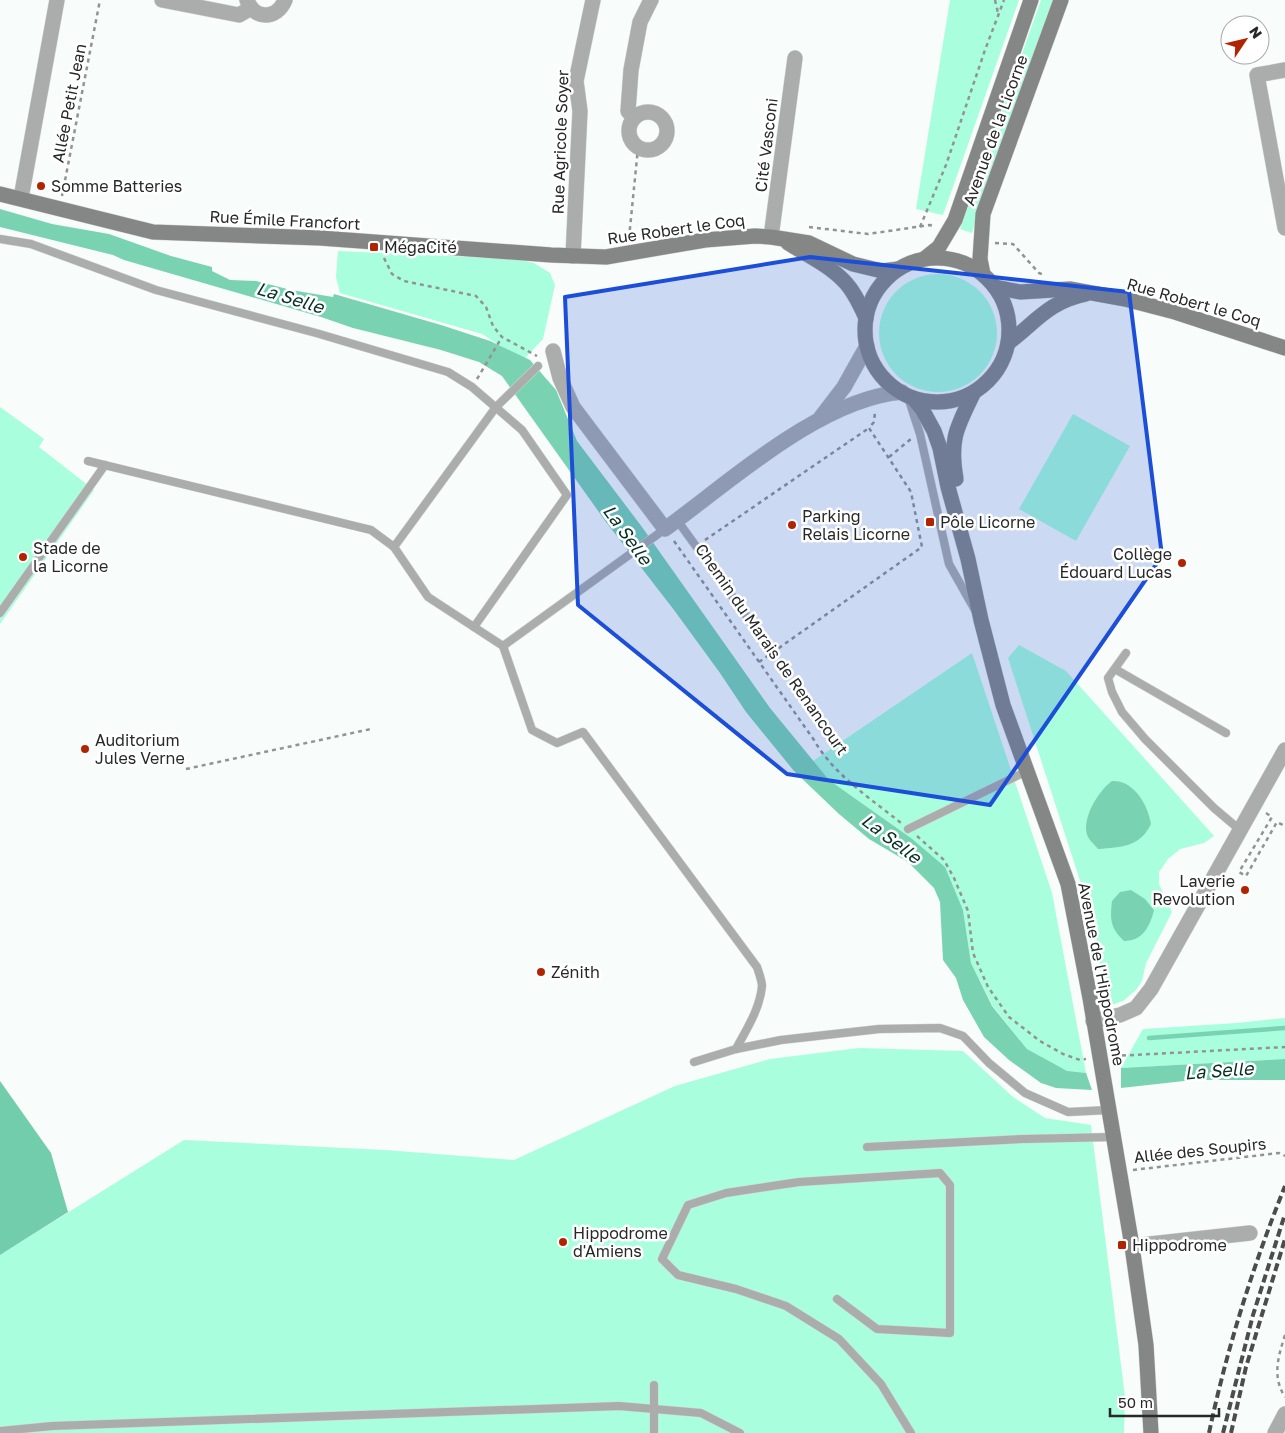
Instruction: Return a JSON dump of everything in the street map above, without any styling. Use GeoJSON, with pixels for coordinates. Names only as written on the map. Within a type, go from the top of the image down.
{"type":"FeatureCollection","features":[{"type":"Feature","properties":{"kind":"main road","name":"Avenue de la Licorne"},"geometry":{"type":"LineString","coordinates":[[924,259],[939,247],[955,220],[1031,0]]}},
{"type":"Feature","properties":{"kind":"main road","name":"Avenue de la Licorne"},"geometry":{"type":"LineString","coordinates":[[983,274],[980,259],[982,214],[1061,0]]}},
{"type":"Feature","properties":{"kind":"main road","name":"Rue Émile Francfort"},"geometry":{"type":"LineString","coordinates":[[0,194],[153,232],[320,238],[382,244],[573,256]]}},
{"type":"Feature","properties":{"kind":"main road","name":"Rue Robert le Coq"},"geometry":{"type":"LineString","coordinates":[[573,256],[606,257],[704,240],[755,236],[809,243],[854,264],[882,271],[898,269]]}},
{"type":"Feature","properties":{"kind":"main road"},"geometry":{"type":"LineString","coordinates":[[777,238],[830,269],[844,281],[859,302],[866,318]]}},
{"type":"Feature","properties":{"kind":"main road"},"geometry":{"type":"LineString","coordinates":[[945,258],[965,263],[983,274],[995,287],[1005,304],[1009,324],[1008,343],[1004,358],[996,372],[974,392],[944,402],[929,401],[908,395],[890,384],[872,360],[867,346],[866,318],[877,290],[898,269],[924,259],[945,258]]}},
{"type":"Feature","properties":{"kind":"main road","name":"Rue Robert le Coq"},"geometry":{"type":"LineString","coordinates":[[995,287],[1020,292],[1070,289],[1125,299],[1175,312],[1285,348]]}},
{"type":"Feature","properties":{"kind":"main road","name":"Rue Robert le Coq"},"geometry":{"type":"LineString","coordinates":[[1008,343],[1029,324],[1056,304],[1069,298],[1091,293]]}},
{"type":"Feature","properties":{"kind":"main road","name":"Avenue de l'Hippodrome"},"geometry":{"type":"LineString","coordinates":[[962,534],[952,459],[953,443],[958,424],[974,392]]}},
{"type":"Feature","properties":{"kind":"main road","name":"Avenue de l'Hippodrome"},"geometry":{"type":"LineString","coordinates":[[908,395],[922,409],[934,431],[962,534],[981,620],[1004,705],[1068,884],[1094,1021],[1132,1246],[1146,1345],[1150,1433]]}},
{"type":"Feature","properties":{"kind":"street"},"geometry":{"type":"LineString","coordinates":[[21,198],[57,0]]}},
{"type":"Feature","properties":{"kind":"street"},"geometry":{"type":"LineString","coordinates":[[162,0],[238,16],[249,4],[261,14],[273,14],[278,11],[285,0]]}},
{"type":"Feature","properties":{"kind":"street","name":"Rue Agricole Soyer"},"geometry":{"type":"LineString","coordinates":[[573,256],[580,111],[576,82],[593,0]]}},
{"type":"Feature","properties":{"kind":"street"},"geometry":{"type":"LineString","coordinates":[[634,118],[628,111],[630,70],[640,22],[651,0]]}},
{"type":"Feature","properties":{"kind":"street","name":"Cité Vasconi"},"geometry":{"type":"LineString","coordinates":[[777,238],[795,58]]}},
{"type":"Feature","properties":{"kind":"street"},"geometry":{"type":"LineString","coordinates":[[1285,70],[1257,75],[1285,228]]}},
{"type":"Feature","properties":{"kind":"street"},"geometry":{"type":"LineString","coordinates":[[646,112],[658,116],[663,120],[667,132],[662,144],[657,148],[644,150],[638,148],[629,134],[634,118],[646,112]]}},
{"type":"Feature","properties":{"kind":"street"},"geometry":{"type":"LineString","coordinates":[[820,419],[844,387],[867,346]]}},
{"type":"Feature","properties":{"kind":"street"},"geometry":{"type":"LineString","coordinates":[[553,350],[560,378],[573,407],[666,529],[761,458],[820,419],[885,394],[908,395]]}},
{"type":"Feature","properties":{"kind":"street"},"geometry":{"type":"LineString","coordinates":[[1094,1021],[1120,1015],[1136,1008],[1151,989],[1285,750]]}},
{"type":"Feature","properties":{"kind":"street"},"geometry":{"type":"LineString","coordinates":[[1132,1246],[1250,1234]]}},
{"type":"Feature","properties":{"kind":"street"},"geometry":{"type":"LineString","coordinates":[[1274,1433],[1285,1414]]}},
{"type":"Feature","properties":{"kind":"lane"},"geometry":{"type":"LineString","coordinates":[[0,238],[31,244],[156,290],[316,333],[448,372],[472,387],[522,430],[568,495],[474,627]]}},
{"type":"Feature","properties":{"kind":"lane"},"geometry":{"type":"LineString","coordinates":[[394,548],[496,407],[540,363]]}},
{"type":"Feature","properties":{"kind":"lane"},"geometry":{"type":"LineString","coordinates":[[908,395],[920,434],[949,564],[981,620]]}},
{"type":"Feature","properties":{"kind":"lane"},"geometry":{"type":"LineString","coordinates":[[88,461],[371,530],[394,548],[428,597],[503,646],[532,730],[557,743],[583,732],[757,967],[762,985],[755,1013],[736,1048]]}},
{"type":"Feature","properties":{"kind":"lane"},"geometry":{"type":"LineString","coordinates":[[0,613],[105,465]]}},
{"type":"Feature","properties":{"kind":"lane"},"geometry":{"type":"LineString","coordinates":[[503,646],[625,556],[666,529],[696,546],[761,636]]}},
{"type":"Feature","properties":{"kind":"lane"},"geometry":{"type":"LineString","coordinates":[[1126,653],[1108,678],[1112,692],[1122,712],[1145,739],[1214,808],[1240,830]]}},
{"type":"Feature","properties":{"kind":"lane"},"geometry":{"type":"LineString","coordinates":[[1115,669],[1226,733]]}},
{"type":"Feature","properties":{"kind":"lane"},"geometry":{"type":"LineString","coordinates":[[908,828],[1027,771]]}},
{"type":"Feature","properties":{"kind":"lane"},"geometry":{"type":"LineString","coordinates":[[694,1062],[736,1048],[781,1040],[879,1029],[940,1028],[963,1036],[989,1063],[1025,1093],[1068,1112],[1088,1112],[1108,1105]]}},
{"type":"Feature","properties":{"kind":"lane"},"geometry":{"type":"LineString","coordinates":[[867,1147],[1113,1137]]}},
{"type":"Feature","properties":{"kind":"lane"},"geometry":{"type":"LineString","coordinates":[[837,1299],[877,1329],[950,1332],[950,1185],[940,1173],[800,1182],[726,1193],[688,1205],[662,1259],[678,1275],[736,1290],[786,1306],[839,1340],[881,1384],[911,1433]]}},
{"type":"Feature","properties":{"kind":"lane"},"geometry":{"type":"LineString","coordinates":[[654,1385],[654,1433]]}},
{"type":"Feature","properties":{"kind":"lane"},"geometry":{"type":"LineString","coordinates":[[0,1430],[52,1426],[609,1406],[700,1412],[740,1433]]}},
{"type":"Feature","properties":{"kind":"path","name":"Allée Petit Jean"},"geometry":{"type":"LineString","coordinates":[[60,209],[100,0]]}},
{"type":"Feature","properties":{"kind":"path"},"geometry":{"type":"LineString","coordinates":[[995,0],[998,14]]}},
{"type":"Feature","properties":{"kind":"path"},"geometry":{"type":"LineString","coordinates":[[809,227],[868,234],[920,227],[946,165],[1004,0]]}},
{"type":"Feature","properties":{"kind":"path"},"geometry":{"type":"LineString","coordinates":[[627,253],[638,148]]}},
{"type":"Feature","properties":{"kind":"path"},"geometry":{"type":"LineString","coordinates":[[980,243],[1004,242],[1013,244],[1040,273],[1048,277]]}},
{"type":"Feature","properties":{"kind":"path"},"geometry":{"type":"LineString","coordinates":[[382,244],[385,260],[392,274],[404,281],[476,296],[486,307],[493,326],[502,337],[533,353],[540,363]]}},
{"type":"Feature","properties":{"kind":"path"},"geometry":{"type":"LineString","coordinates":[[479,375],[502,337]]}},
{"type":"Feature","properties":{"kind":"path"},"geometry":{"type":"LineString","coordinates":[[696,546],[869,428],[874,422],[875,408],[873,398]]}},
{"type":"Feature","properties":{"kind":"path"},"geometry":{"type":"LineString","coordinates":[[759,662],[922,547],[911,492],[869,428]]}},
{"type":"Feature","properties":{"kind":"path","name":"Chemin du Marais de Renancourt"},"geometry":{"type":"LineString","coordinates":[[666,529],[821,752],[838,772],[908,828],[944,860],[968,911],[973,953],[988,987],[1010,1017],[1040,1041],[1063,1054],[1080,1060],[1285,1047]]}},
{"type":"Feature","properties":{"kind":"path"},"geometry":{"type":"LineString","coordinates":[[186,769],[371,728]]}},
{"type":"Feature","properties":{"kind":"path"},"geometry":{"type":"LineString","coordinates":[[1254,806],[1272,817],[1239,872],[1246,876],[1277,822],[1285,826]]}},
{"type":"Feature","properties":{"kind":"path","name":"Allée des Soupirs"},"geometry":{"type":"LineString","coordinates":[[1118,1166],[1133,1170],[1279,1153],[1285,1156]]}},
{"type":"Feature","properties":{"kind":"path"},"geometry":{"type":"LineString","coordinates":[[1285,1335],[1278,1356],[1276,1371],[1279,1388],[1285,1397]]}},
{"type":"Feature","properties":{"kind":"highlighted area"},"geometry":{"type":"Polygon","coordinates":[[[810,257],[1129,292],[1162,556],[990,805],[787,774],[578,605],[565,297],[810,257]]]}},
{"type":"Feature","properties":{"kind":"shaded area"},"geometry":{"type":"Polygon","coordinates":[[[950,0],[1019,0],[943,215],[916,209],[950,0]]]}},
{"type":"Feature","properties":{"kind":"shaded area"},"geometry":{"type":"Polygon","coordinates":[[[1041,0],[1053,0],[979,208],[972,233],[960,229],[1041,0]]]}},
{"type":"Feature","properties":{"kind":"shaded area"},"geometry":{"type":"Polygon","coordinates":[[[338,251],[515,259],[534,263],[550,273],[555,285],[543,339],[523,360],[482,334],[340,293],[336,277],[338,251]]]}},
{"type":"Feature","properties":{"kind":"shaded area"},"geometry":{"type":"Polygon","coordinates":[[[938,274],[960,279],[971,284],[987,300],[992,311],[997,333],[992,355],[987,366],[971,382],[960,387],[938,392],[916,387],[905,382],[889,366],[884,355],[879,333],[884,311],[889,300],[905,284],[916,279],[938,274]]]}},
{"type":"Feature","properties":{"kind":"shaded area","name":"Stade de la Licorne"},"geometry":{"type":"Polygon","coordinates":[[[0,407],[44,439],[39,447],[94,490],[0,624],[0,407]]]}},
{"type":"Feature","properties":{"kind":"shaded area"},"geometry":{"type":"Polygon","coordinates":[[[1073,414],[1130,446],[1076,541],[1019,509],[1073,414]]]}},
{"type":"Feature","properties":{"kind":"shaded area"},"geometry":{"type":"Polygon","coordinates":[[[1019,645],[1066,671],[1214,836],[1204,843],[1180,849],[1168,859],[1159,872],[1159,884],[1172,912],[1146,963],[1142,981],[1136,990],[1123,1001],[1108,1006],[1085,896],[1008,658],[1019,645]]]}},
{"type":"Feature","properties":{"kind":"shaded area"},"geometry":{"type":"Polygon","coordinates":[[[972,653],[1052,893],[1086,1073],[1067,1072],[1027,1049],[992,1005],[971,963],[963,910],[911,838],[829,780],[813,761],[972,653]]]}},
{"type":"Feature","properties":{"kind":"shaded area"},"geometry":{"type":"Polygon","coordinates":[[[1285,1018],[1285,1059],[1121,1068],[1143,1029],[1285,1018]]]}},
{"type":"Feature","properties":{"kind":"shaded area","name":"Hippodrome d'Amiens"},"geometry":{"type":"Polygon","coordinates":[[[859,1048],[963,1051],[1013,1097],[1045,1118],[1091,1125],[1125,1397],[1124,1433],[0,1433],[0,1255],[184,1140],[385,1150],[514,1160],[675,1086],[770,1059],[859,1048]]]}},
{"type":"Feature","properties":{"kind":"shaded area"},"geometry":{"type":"Polygon","coordinates":[[[0,1081],[51,1153],[68,1212],[0,1255],[0,1081]]]}},
{"type":"Feature","properties":{"kind":"water","name":"La Selle"},"geometry":{"type":"Polygon","coordinates":[[[0,209],[52,224],[109,234],[171,256],[212,267],[212,271],[230,280],[256,281],[291,290],[333,297],[334,294],[490,341],[530,360],[556,390],[577,441],[642,527],[770,708],[829,780],[911,838],[945,867],[963,910],[971,963],[992,1006],[1027,1049],[1067,1071],[1086,1073],[1092,1090],[1056,1088],[1041,1083],[1009,1060],[984,1037],[963,1000],[956,978],[943,960],[940,902],[934,888],[908,862],[869,839],[839,814],[794,771],[746,712],[720,673],[606,522],[502,376],[479,362],[441,350],[353,328],[124,260],[113,255],[0,227],[0,209]]]}},
{"type":"Feature","properties":{"kind":"water"},"geometry":{"type":"Polygon","coordinates":[[[1112,781],[1127,785],[1139,795],[1147,809],[1151,824],[1147,832],[1136,841],[1122,846],[1098,849],[1088,837],[1086,830],[1087,822],[1092,806],[1102,791],[1112,781]]]}},
{"type":"Feature","properties":{"kind":"water"},"geometry":{"type":"Polygon","coordinates":[[[1131,890],[1145,899],[1154,910],[1145,931],[1136,938],[1124,941],[1116,932],[1112,923],[1112,901],[1120,892],[1131,890]]]}},
{"type":"Feature","properties":{"kind":"water","name":"La Selle"},"geometry":{"type":"Polygon","coordinates":[[[1285,1059],[1285,1080],[1193,1080],[1121,1088],[1121,1068],[1285,1059]]]}},
{"type":"Feature","properties":{"kind":"waterway"},"geometry":{"type":"LineString","coordinates":[[1149,1038],[1285,1028]]}},
{"type":"Feature","properties":{"kind":"railway"},"geometry":{"type":"LineString","coordinates":[[1209,1433],[1224,1370],[1242,1308],[1262,1246],[1285,1186]]}},
{"type":"Feature","properties":{"kind":"railway"},"geometry":{"type":"LineString","coordinates":[[1223,1433],[1253,1315],[1285,1214]]}},
{"type":"Feature","properties":{"kind":"railway"},"geometry":{"type":"LineString","coordinates":[[1231,1433],[1246,1367],[1285,1239]]}},
{"type":"Feature","properties":{"kind":"place","name":"Somme Batteries"},"geometry":{"type":"Point","coordinates":[41,186]}},
{"type":"Feature","properties":{"kind":"place","name":"MégaCité"},"geometry":{"type":"Point","coordinates":[374,247]}},
{"type":"Feature","properties":{"kind":"place","name":"Pôle Licorne"},"geometry":{"type":"Point","coordinates":[930,522]}},
{"type":"Feature","properties":{"kind":"place","name":"Parking Relais Licorne"},"geometry":{"type":"Point","coordinates":[792,525]}},
{"type":"Feature","properties":{"kind":"place","name":"Stade de la Licorne"},"geometry":{"type":"Point","coordinates":[23,557]}},
{"type":"Feature","properties":{"kind":"place","name":"Collège Édouard Lucas"},"geometry":{"type":"Point","coordinates":[1182,563]}},
{"type":"Feature","properties":{"kind":"place","name":"Auditorium Jules Verne"},"geometry":{"type":"Point","coordinates":[85,749]}},
{"type":"Feature","properties":{"kind":"place","name":"Laverie Revolution"},"geometry":{"type":"Point","coordinates":[1245,890]}},
{"type":"Feature","properties":{"kind":"place","name":"Zénith"},"geometry":{"type":"Point","coordinates":[541,972]}},
{"type":"Feature","properties":{"kind":"place","name":"Hippodrome d'Amiens"},"geometry":{"type":"Point","coordinates":[563,1242]}},
{"type":"Feature","properties":{"kind":"place","name":"Hippodrome"},"geometry":{"type":"Point","coordinates":[1122,1245]}}]}
